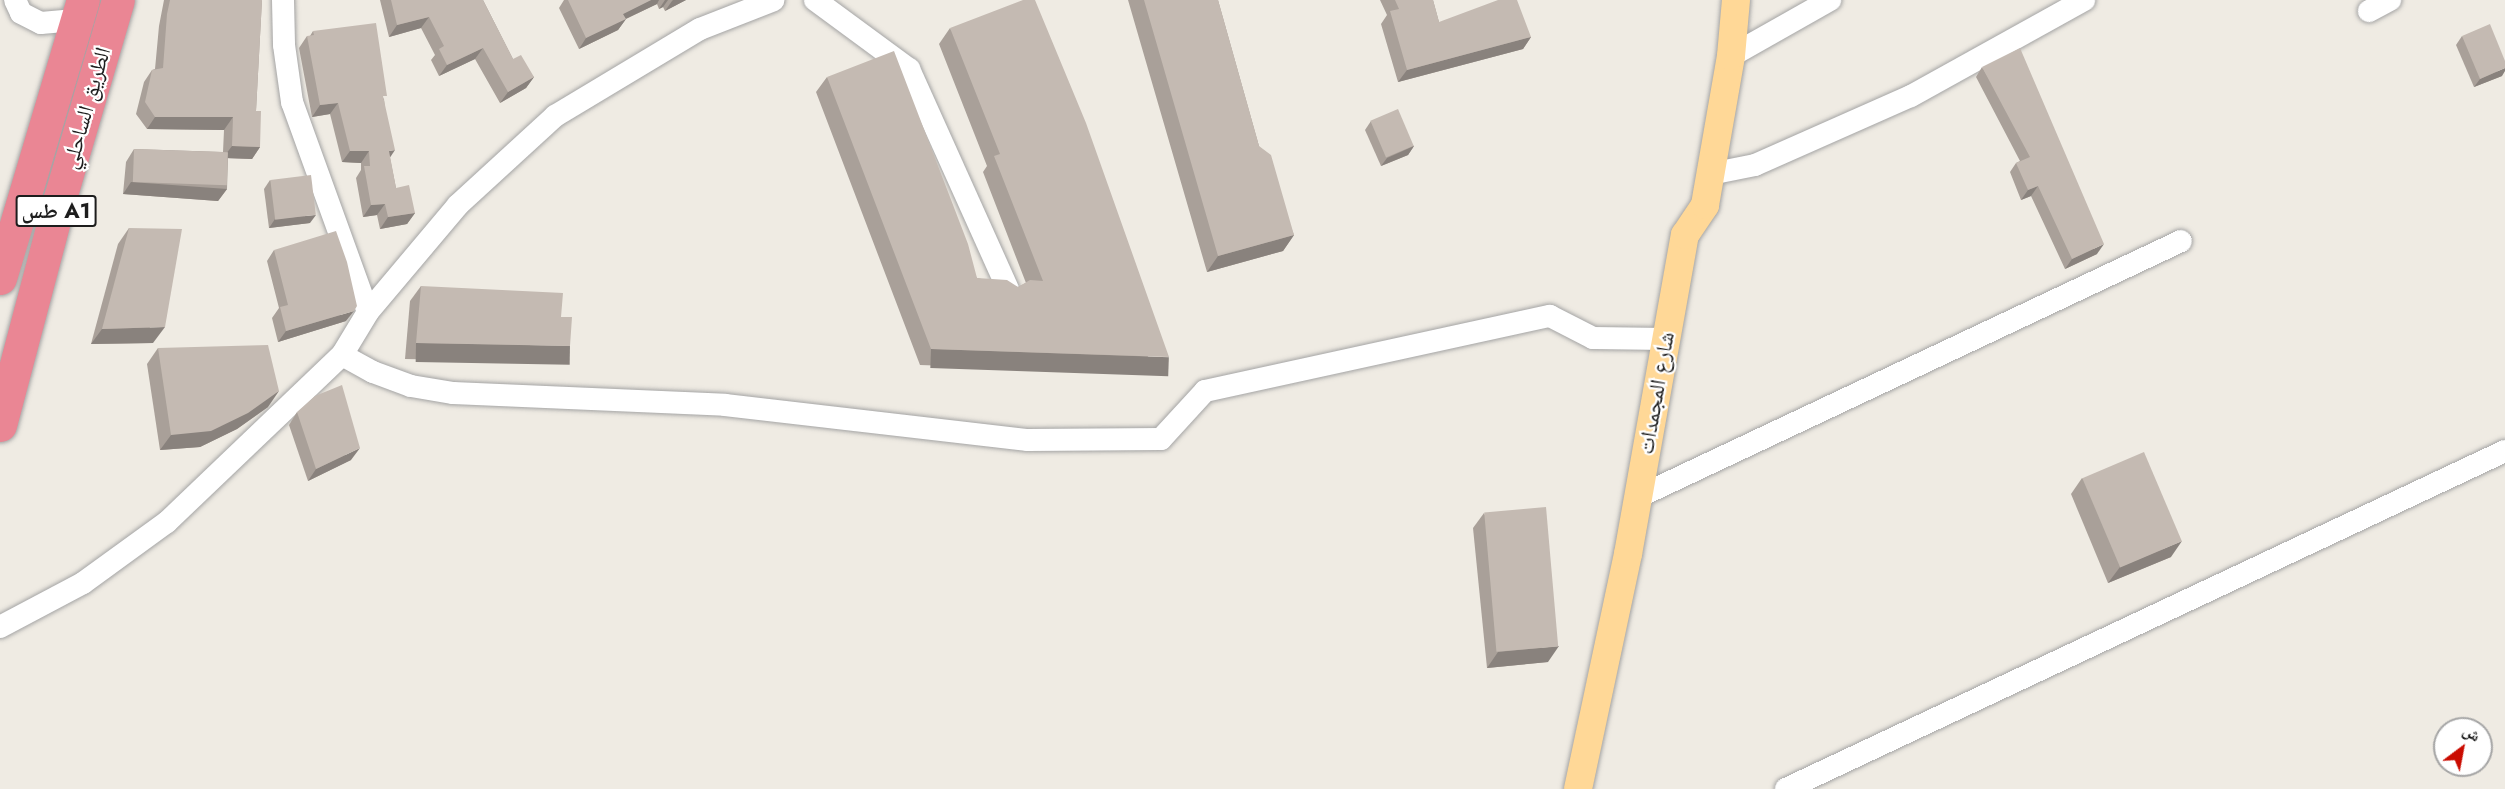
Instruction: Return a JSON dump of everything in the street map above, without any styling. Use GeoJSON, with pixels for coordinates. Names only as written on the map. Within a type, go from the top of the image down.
{"type":"FeatureCollection","features":[{"type":"Feature","properties":{"kind":"highway"},"geometry":{"type":"LineString","coordinates":[[80,10],[116,8]]}},
{"type":"Feature","properties":{"kind":"highway","name":"الطريق الساحلي"},"geometry":{"type":"LineString","coordinates":[[0,424],[116,8]]}},
{"type":"Feature","properties":{"kind":"highway","name":"الطريق الساحلي"},"geometry":{"type":"LineString","coordinates":[[0,278],[80,10]]}},
{"type":"Feature","properties":{"kind":"main road","name":"شارع المجمدات"},"geometry":{"type":"LineString","coordinates":[[1578,789],[1638,497],[1685,235],[1705,205],[1731,56],[1736,0]]}},
{"type":"Feature","properties":{"kind":"street"},"geometry":{"type":"LineString","coordinates":[[15,0],[21,13],[41,23],[80,10]]}},
{"type":"Feature","properties":{"kind":"street"},"geometry":{"type":"LineString","coordinates":[[284,0],[284,45],[292,102],[368,312]]}},
{"type":"Feature","properties":{"kind":"street"},"geometry":{"type":"LineString","coordinates":[[0,627],[83,583],[167,522],[342,355],[368,312],[458,205],[555,116],[700,29],[774,0]]}},
{"type":"Feature","properties":{"kind":"street"},"geometry":{"type":"LineString","coordinates":[[815,0],[909,69],[1008,289]]}},
{"type":"Feature","properties":{"kind":"street"},"geometry":{"type":"LineString","coordinates":[[1731,56],[1830,0]]}},
{"type":"Feature","properties":{"kind":"street"},"geometry":{"type":"LineString","coordinates":[[1710,174],[1755,165],[1911,96],[2084,0]]}},
{"type":"Feature","properties":{"kind":"street"},"geometry":{"type":"LineString","coordinates":[[2369,10],[2390,0]]}},
{"type":"Feature","properties":{"kind":"street"},"geometry":{"type":"LineString","coordinates":[[1638,497],[2181,241]]}},
{"type":"Feature","properties":{"kind":"street"},"geometry":{"type":"LineString","coordinates":[[342,355],[373,372],[411,386],[453,393],[725,405],[1028,440],[1161,439],[1205,391],[1550,316],[1593,338],[1666,339]]}},
{"type":"Feature","properties":{"kind":"street"},"geometry":{"type":"LineString","coordinates":[[1786,789],[2505,451]]}},
{"type":"Feature","properties":{"kind":"building"},"geometry":{"type":"Polygon","coordinates":[[[170,0],[262,0],[256,111],[261,111],[260,147],[232,146],[233,117],[155,117],[145,102],[152,70],[163,68],[170,0]]]}},
{"type":"Feature","properties":{"kind":"building"},"geometry":{"type":"Polygon","coordinates":[[[391,0],[483,0],[513,59],[521,55],[534,77],[508,92],[483,48],[447,65],[439,49],[444,46],[429,17],[397,25],[391,0]]]}},
{"type":"Feature","properties":{"kind":"building"},"geometry":{"type":"Polygon","coordinates":[[[568,0],[651,0],[623,14],[626,19],[586,38],[568,0]]]}},
{"type":"Feature","properties":{"kind":"building"},"geometry":{"type":"Polygon","coordinates":[[[1023,0],[1035,0],[1086,123],[1169,357],[931,349],[827,77],[894,51],[968,244],[977,278],[1007,280],[1018,287],[1030,280],[1043,281],[994,156],[1000,154],[950,28],[1023,0]]]}},
{"type":"Feature","properties":{"kind":"building"},"geometry":{"type":"Polygon","coordinates":[[[1144,0],[1218,0],[1259,146],[1271,155],[1294,235],[1218,256],[1144,0]]]}},
{"type":"Feature","properties":{"kind":"building"},"geometry":{"type":"Polygon","coordinates":[[[1395,0],[1433,0],[1439,22],[1498,0],[1517,0],[1531,37],[1407,70],[1390,11],[1399,9],[1395,0]]]}},
{"type":"Feature","properties":{"kind":"building"},"geometry":{"type":"Polygon","coordinates":[[[376,23],[387,96],[383,96],[395,150],[389,151],[396,188],[409,185],[415,213],[388,217],[385,204],[371,205],[364,166],[370,166],[369,151],[350,151],[338,103],[320,105],[307,36],[314,35],[313,31],[376,23]]]}},
{"type":"Feature","properties":{"kind":"building"},"geometry":{"type":"Polygon","coordinates":[[[2490,24],[2505,61],[2505,68],[2480,79],[2462,36],[2490,24]]]}},
{"type":"Feature","properties":{"kind":"building"},"geometry":{"type":"Polygon","coordinates":[[[2020,48],[2104,244],[2072,259],[2038,186],[2028,190],[2016,163],[2030,157],[1982,67],[2020,48]]]}},
{"type":"Feature","properties":{"kind":"building"},"geometry":{"type":"Polygon","coordinates":[[[1398,109],[1414,146],[1386,158],[1370,121],[1398,109]]]}},
{"type":"Feature","properties":{"kind":"building"},"geometry":{"type":"Polygon","coordinates":[[[134,149],[228,152],[227,185],[133,182],[134,149]]]}},
{"type":"Feature","properties":{"kind":"building"},"geometry":{"type":"Polygon","coordinates":[[[311,175],[316,215],[275,220],[270,180],[311,175]]]}},
{"type":"Feature","properties":{"kind":"building"},"geometry":{"type":"Polygon","coordinates":[[[129,228],[182,229],[165,327],[102,329],[129,228]]]}},
{"type":"Feature","properties":{"kind":"building"},"geometry":{"type":"Polygon","coordinates":[[[336,231],[347,262],[357,306],[354,311],[286,331],[280,307],[288,305],[274,250],[336,231]]]}},
{"type":"Feature","properties":{"kind":"building"},"geometry":{"type":"Polygon","coordinates":[[[421,286],[563,293],[561,317],[572,317],[570,346],[416,343],[421,286]]]}},
{"type":"Feature","properties":{"kind":"building"},"geometry":{"type":"Polygon","coordinates":[[[268,345],[279,391],[248,413],[211,431],[171,435],[158,348],[268,345]]]}},
{"type":"Feature","properties":{"kind":"building"},"geometry":{"type":"Polygon","coordinates":[[[342,385],[360,448],[316,469],[297,412],[315,396],[342,385]]]}},
{"type":"Feature","properties":{"kind":"building"},"geometry":{"type":"Polygon","coordinates":[[[2144,452],[2182,541],[2120,567],[2082,478],[2144,452]]]}},
{"type":"Feature","properties":{"kind":"building"},"geometry":{"type":"Polygon","coordinates":[[[1546,507],[1558,646],[1496,652],[1484,512],[1546,507]]]}}]}
